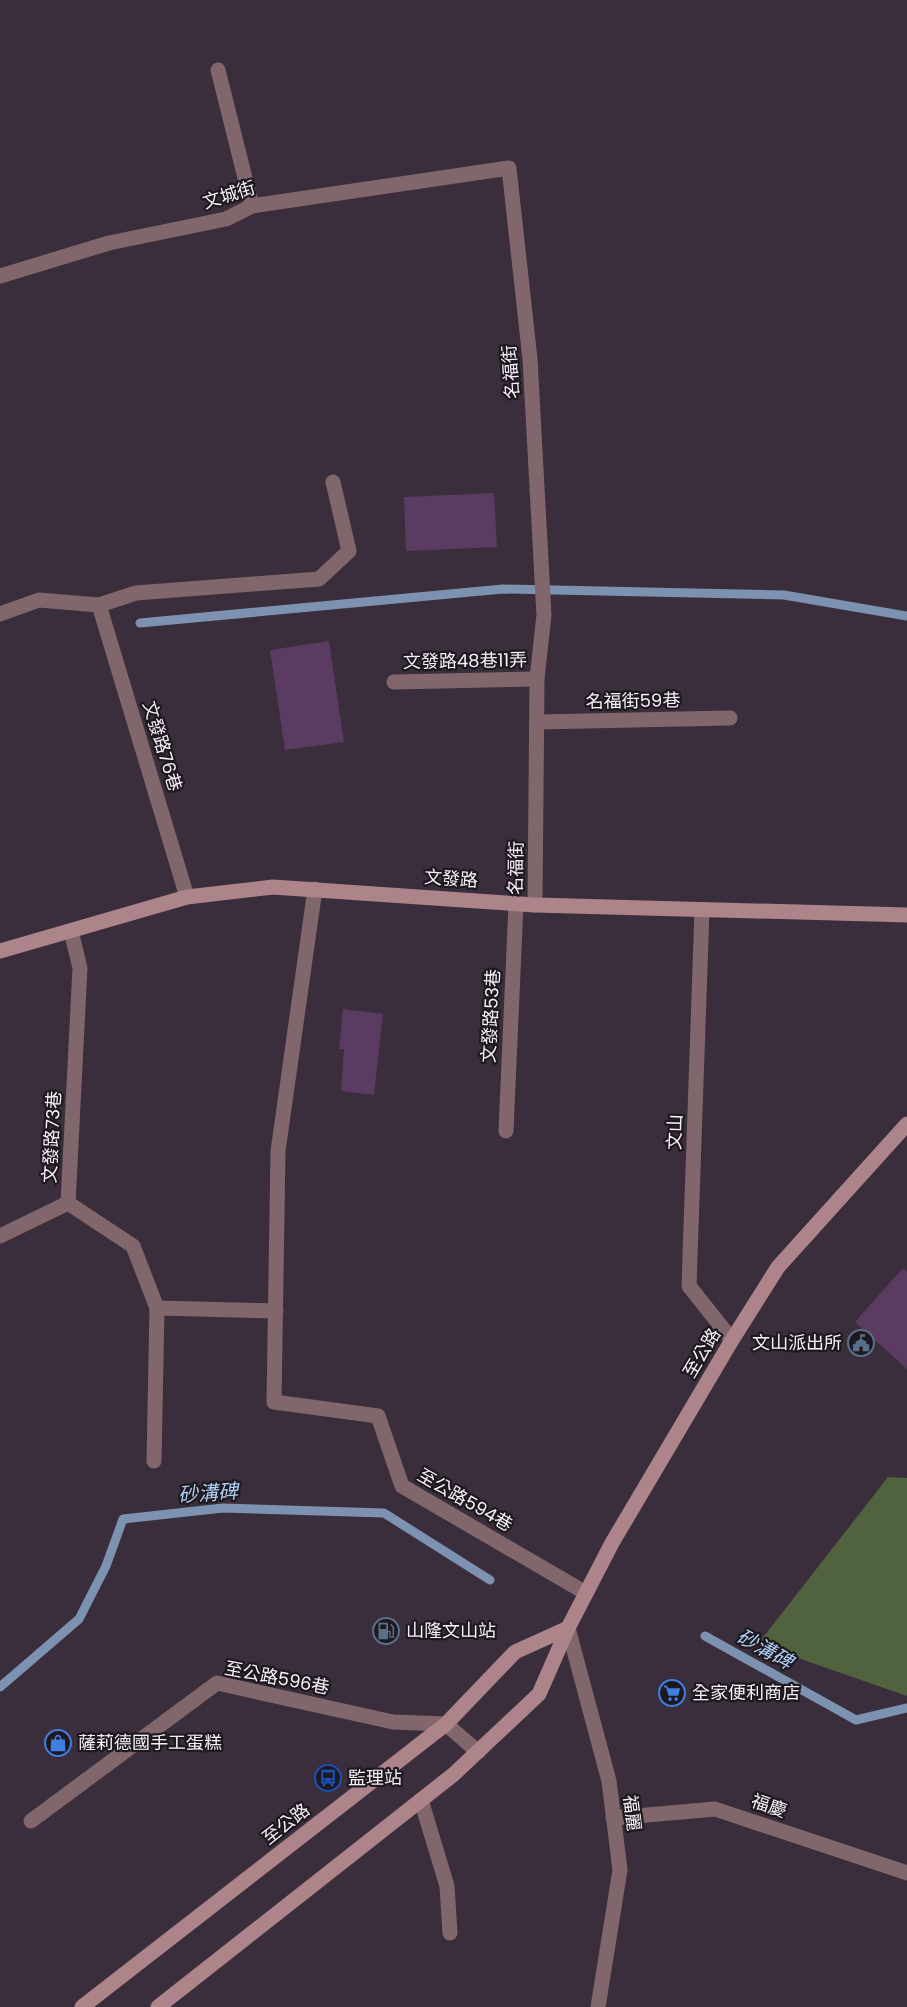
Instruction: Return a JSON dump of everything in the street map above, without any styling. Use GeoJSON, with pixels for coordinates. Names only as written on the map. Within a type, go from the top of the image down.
{"type":"FeatureCollection","features":[{"type":"Feature","properties":{"kind":"street"},"geometry":{"type":"LineString","coordinates":[[218,70],[252,206]]}},
{"type":"Feature","properties":{"kind":"street","name":"文城街"},"geometry":{"type":"LineString","coordinates":[[0,276],[110,243],[226,219],[252,206],[509,168]]}},
{"type":"Feature","properties":{"kind":"street","name":"名福街"},"geometry":{"type":"LineString","coordinates":[[509,168],[530,359],[544,615],[537,679],[535,905]]}},
{"type":"Feature","properties":{"kind":"street"},"geometry":{"type":"LineString","coordinates":[[0,614],[39,600],[99,605],[136,593],[319,579],[349,551],[333,482]]}},
{"type":"Feature","properties":{"kind":"street","name":"文發路76巷"},"geometry":{"type":"LineString","coordinates":[[99,605],[187,897]]}},
{"type":"Feature","properties":{"kind":"street","name":"文發路48巷11弄"},"geometry":{"type":"LineString","coordinates":[[394,682],[537,679]]}},
{"type":"Feature","properties":{"kind":"street","name":"名福街59巷"},"geometry":{"type":"LineString","coordinates":[[537,722],[729,718]]}},
{"type":"Feature","properties":{"kind":"street","name":"文發路"},"geometry":{"type":"LineString","coordinates":[[0,951],[187,897],[273,887],[535,905],[907,915]]}},
{"type":"Feature","properties":{"kind":"street"},"geometry":{"type":"LineString","coordinates":[[154,1461],[157,1308],[276,1311],[278,1150],[315,889]]}},
{"type":"Feature","properties":{"kind":"street","name":"文發路53巷"},"geometry":{"type":"LineString","coordinates":[[506,1131],[516,904]]}},
{"type":"Feature","properties":{"kind":"street","name":"文山"},"geometry":{"type":"LineString","coordinates":[[702,910],[689,1286],[732,1340]]}},
{"type":"Feature","properties":{"kind":"street","name":"文發路73巷"},"geometry":{"type":"LineString","coordinates":[[71,931],[80,968],[68,1203],[133,1246],[157,1308]]}},
{"type":"Feature","properties":{"kind":"street","name":"至公路"},"geometry":{"type":"LineString","coordinates":[[158,2007],[454,1774],[539,1694],[568,1628],[612,1543],[778,1267],[907,1124]]}},
{"type":"Feature","properties":{"kind":"street"},"geometry":{"type":"LineString","coordinates":[[0,1236],[68,1203]]}},
{"type":"Feature","properties":{"kind":"street","name":"至公路594巷"},"geometry":{"type":"LineString","coordinates":[[276,1311],[274,1402],[378,1416],[402,1486],[586,1593]]}},
{"type":"Feature","properties":{"kind":"street","name":"至公路"},"geometry":{"type":"LineString","coordinates":[[82,2007],[446,1724],[515,1652],[568,1628]]}},
{"type":"Feature","properties":{"kind":"street","name":"福麗"},"geometry":{"type":"LineString","coordinates":[[568,1628],[609,1781],[620,1870],[598,2007]]}},
{"type":"Feature","properties":{"kind":"street","name":"至公路596巷"},"geometry":{"type":"LineString","coordinates":[[31,1821],[217,1683],[393,1722],[446,1724]]}},
{"type":"Feature","properties":{"kind":"street"},"geometry":{"type":"LineString","coordinates":[[446,1724],[478,1752]]}},
{"type":"Feature","properties":{"kind":"street"},"geometry":{"type":"LineString","coordinates":[[421,1800],[447,1886],[450,1933]]}},
{"type":"Feature","properties":{"kind":"street","name":"福慶"},"geometry":{"type":"LineString","coordinates":[[613,1818],[715,1809],[907,1873]]}},
{"type":"Feature","properties":{"kind":"green space"},"geometry":{"type":"Polygon","coordinates":[[[888,1477],[907,1478],[907,1696],[758,1644],[888,1477]]]}},
{"type":"Feature","properties":{"kind":"building"},"geometry":{"type":"Polygon","coordinates":[[[494,493],[497,547],[406,551],[404,497],[494,493]]]}},
{"type":"Feature","properties":{"kind":"building"},"geometry":{"type":"Polygon","coordinates":[[[329,641],[344,742],[285,750],[270,650],[329,641]]]}},
{"type":"Feature","properties":{"kind":"building"},"geometry":{"type":"Polygon","coordinates":[[[343,1009],[383,1014],[374,1095],[341,1091],[344,1049],[339,1049],[343,1009]]]}},
{"type":"Feature","properties":{"kind":"building"},"geometry":{"type":"Polygon","coordinates":[[[903,1268],[907,1272],[907,1369],[855,1322],[903,1268]]]}},
{"type":"Feature","properties":{"kind":"waterway"},"geometry":{"type":"LineString","coordinates":[[140,623],[503,589],[784,595],[907,616]]}},
{"type":"Feature","properties":{"kind":"waterway","name":"砂溝碑"},"geometry":{"type":"LineString","coordinates":[[0,1687],[79,1619],[106,1566],[123,1519],[223,1508],[384,1513],[490,1580]]}},
{"type":"Feature","properties":{"kind":"waterway","name":"砂溝碑"},"geometry":{"type":"LineString","coordinates":[[705,1636],[856,1720],[907,1708]]}},
{"type":"Feature","properties":{"kind":"place","name":"文山派出所"},"geometry":{"type":"Point","coordinates":[861,1343]}},
{"type":"Feature","properties":{"kind":"place","name":"山隆文山站"},"geometry":{"type":"Point","coordinates":[386,1631]}},
{"type":"Feature","properties":{"kind":"place","name":"全家便利商店"},"geometry":{"type":"Point","coordinates":[672,1693]}},
{"type":"Feature","properties":{"kind":"place","name":"薩莉德國手工蛋糕"},"geometry":{"type":"Point","coordinates":[58,1743]}},
{"type":"Feature","properties":{"kind":"place","name":"監理站"},"geometry":{"type":"Point","coordinates":[328,1778]}}]}
